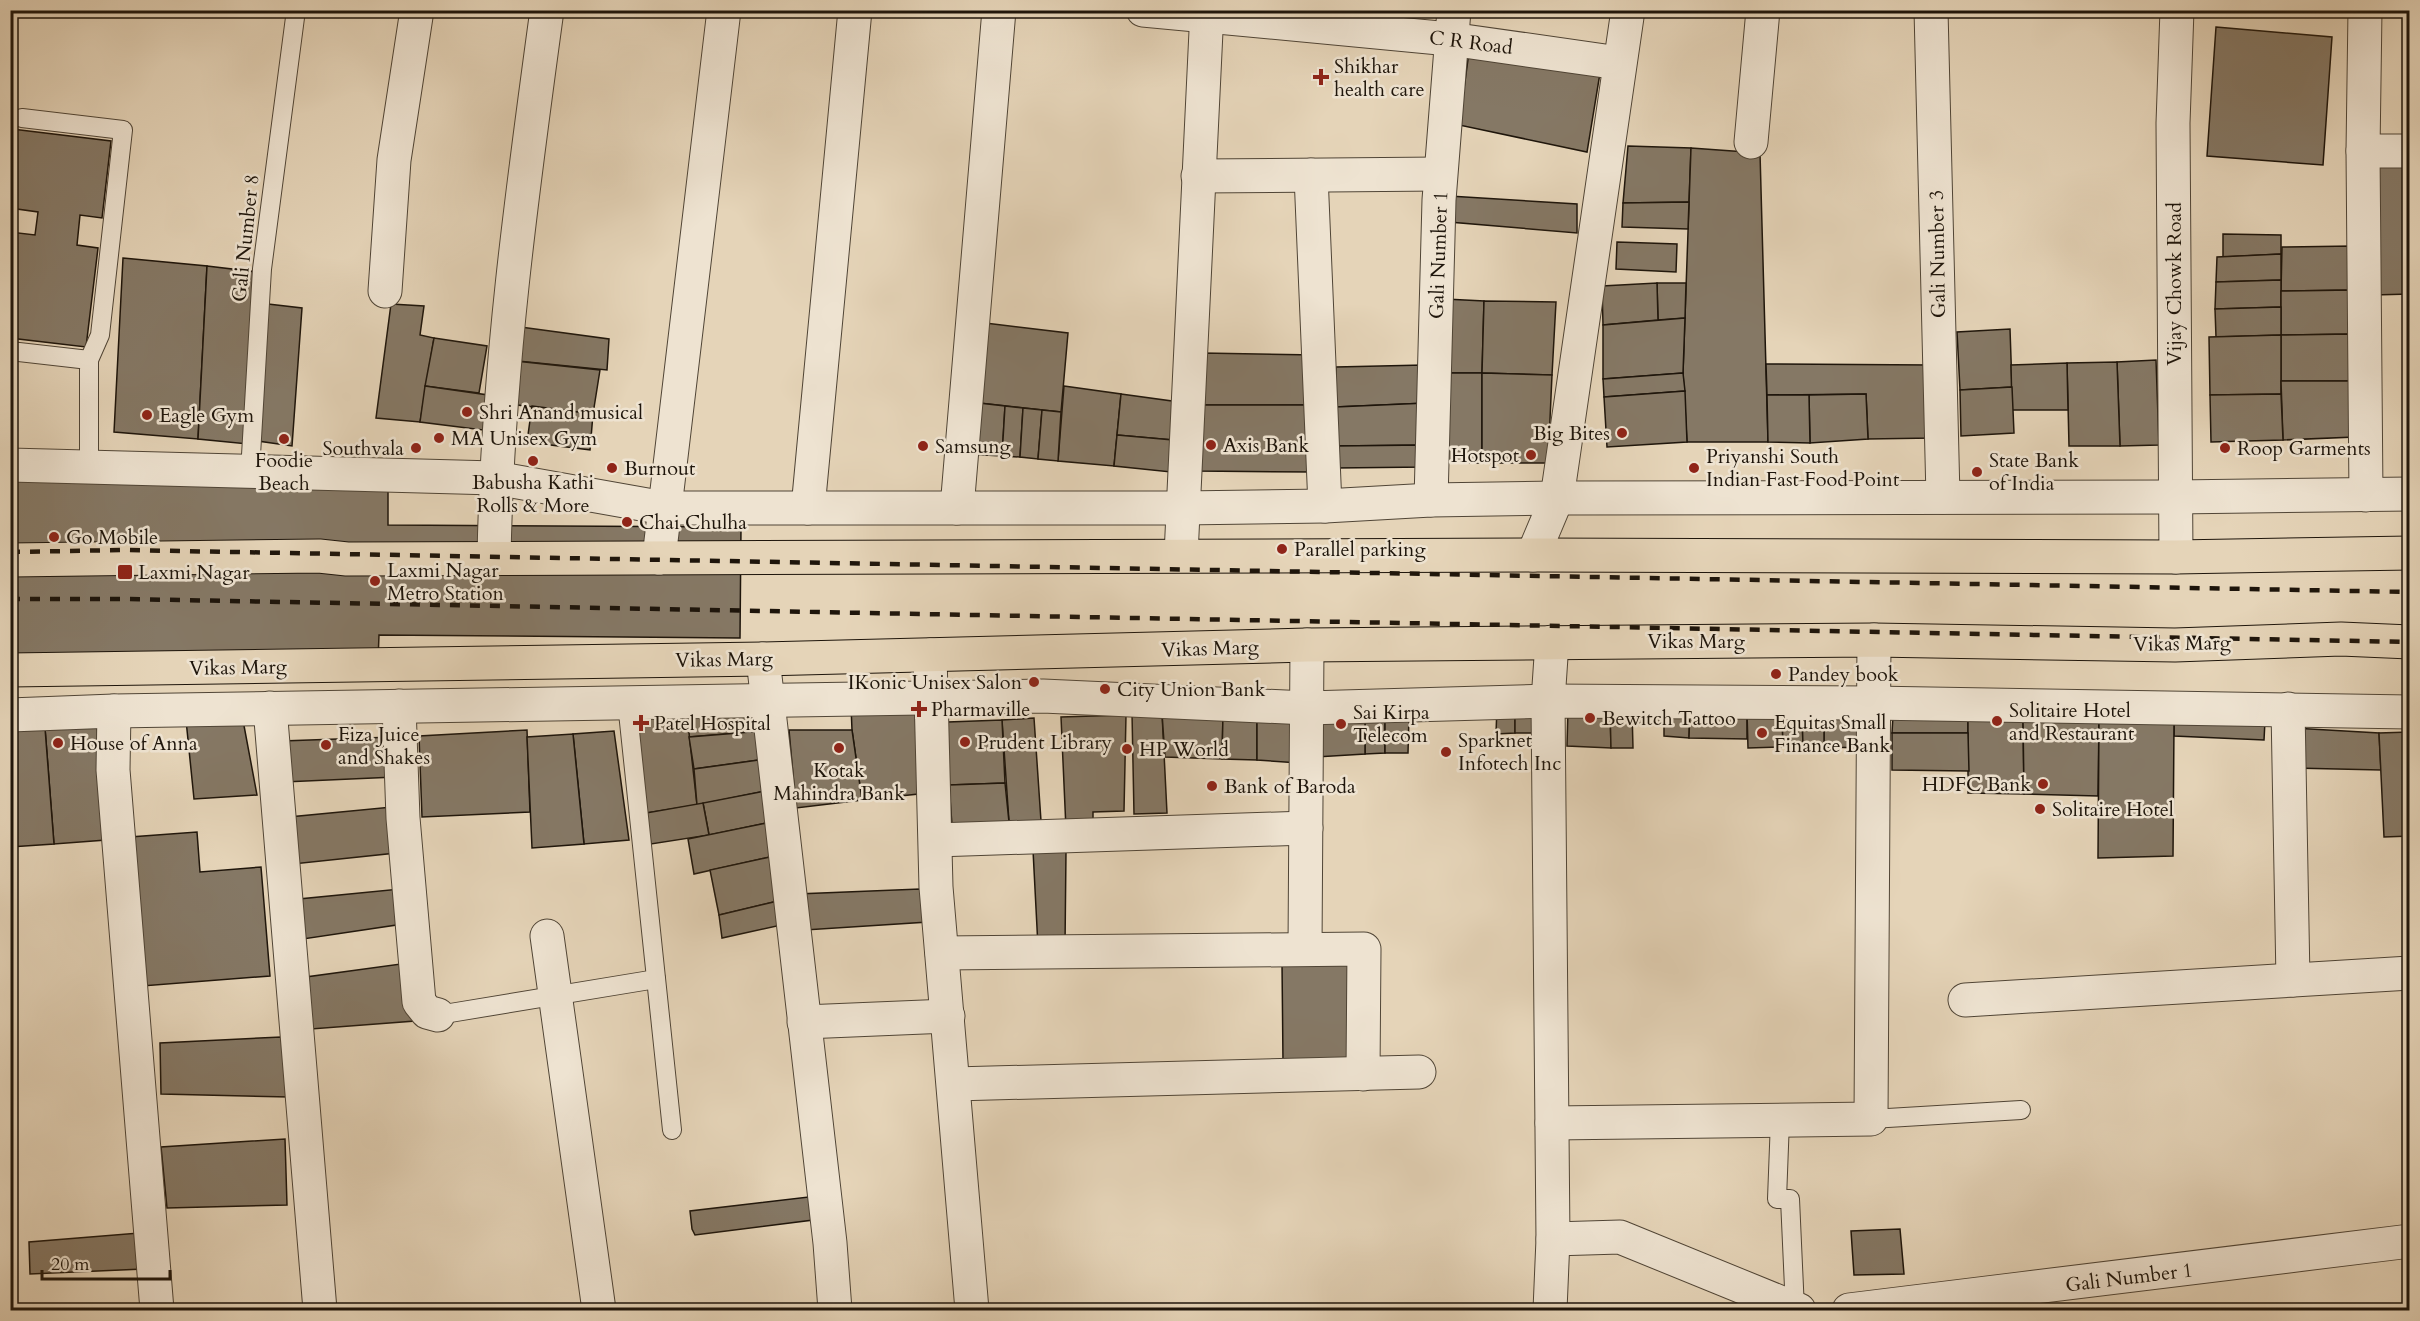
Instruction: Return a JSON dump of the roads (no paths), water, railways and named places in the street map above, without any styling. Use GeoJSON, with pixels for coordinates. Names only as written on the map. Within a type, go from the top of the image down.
{"type":"FeatureCollection","features":[{"type":"Feature","properties":{"kind":"main road"},"geometry":{"type":"LineString","coordinates":[[10,560],[319,556],[347,559],[1181,555],[2176,557],[2409,553]]}},
{"type":"Feature","properties":{"kind":"main road","name":"Vikas Marg"},"geometry":{"type":"LineString","coordinates":[[10,670],[763,659],[1307,645],[1552,642],[1874,640],[2175,645],[2341,639],[2409,642]]}},
{"type":"Feature","properties":{"kind":"street"},"geometry":{"type":"LineString","coordinates":[[385,291],[394,160],[417,10]]}},
{"type":"Feature","properties":{"kind":"street"},"geometry":{"type":"LineString","coordinates":[[494,559],[495,478],[510,305],[547,10]]}},
{"type":"Feature","properties":{"kind":"street"},"geometry":{"type":"LineString","coordinates":[[659,558],[724,10]]}},
{"type":"Feature","properties":{"kind":"street"},"geometry":{"type":"LineString","coordinates":[[808,508],[855,10]]}},
{"type":"Feature","properties":{"kind":"street"},"geometry":{"type":"LineString","coordinates":[[957,507],[999,10]]}},
{"type":"Feature","properties":{"kind":"street","name":"C R Road"},"geometry":{"type":"LineString","coordinates":[[1143,10],[1452,25],[1619,63]]}},
{"type":"Feature","properties":{"kind":"street"},"geometry":{"type":"LineString","coordinates":[[1533,555],[1557,498],[1628,10]]}},
{"type":"Feature","properties":{"kind":"street"},"geometry":{"type":"LineString","coordinates":[[1751,142],[1763,10]]}},
{"type":"Feature","properties":{"kind":"street","name":"Gali Number 3"},"geometry":{"type":"LineString","coordinates":[[1931,10],[1943,497]]}},
{"type":"Feature","properties":{"kind":"street","name":"Vijay Chowk Road"},"geometry":{"type":"LineString","coordinates":[[2176,557],[2173,123],[2177,10]]}},
{"type":"Feature","properties":{"kind":"street"},"geometry":{"type":"LineString","coordinates":[[2365,10],[2363,151],[2366,495]]}},
{"type":"Feature","properties":{"kind":"street"},"geometry":{"type":"LineString","coordinates":[[1181,555],[1207,13]]}},
{"type":"Feature","properties":{"kind":"street","name":"Gali Number 1"},"geometry":{"type":"LineString","coordinates":[[1431,500],[1440,174],[1452,25]]}},
{"type":"Feature","properties":{"kind":"street"},"geometry":{"type":"LineString","coordinates":[[2363,151],[2409,151]]}},
{"type":"Feature","properties":{"kind":"street"},"geometry":{"type":"LineString","coordinates":[[1198,176],[1440,174]]}},
{"type":"Feature","properties":{"kind":"street"},"geometry":{"type":"LineString","coordinates":[[1311,175],[1324,506]]}},
{"type":"Feature","properties":{"kind":"street"},"geometry":{"type":"LineString","coordinates":[[10,465],[495,478],[664,508],[1182,508],[1557,498],[2175,497],[2409,494]]}},
{"type":"Feature","properties":{"kind":"street"},"geometry":{"type":"LineString","coordinates":[[1552,1123],[1871,1119],[1874,640]]}},
{"type":"Feature","properties":{"kind":"street"},"geometry":{"type":"LineString","coordinates":[[1550,1311],[1553,1239],[1548,701],[1552,642]]}},
{"type":"Feature","properties":{"kind":"street"},"geometry":{"type":"LineString","coordinates":[[1305,949],[1307,645]]}},
{"type":"Feature","properties":{"kind":"street"},"geometry":{"type":"LineString","coordinates":[[930,655],[933,698],[936,887],[972,1311]]}},
{"type":"Feature","properties":{"kind":"street"},"geometry":{"type":"LineString","coordinates":[[763,659],[830,1243],[835,1311]]}},
{"type":"Feature","properties":{"kind":"street"},"geometry":{"type":"LineString","coordinates":[[10,715],[270,708],[1043,696],[1306,708],[1548,701],[1872,703],[2409,712]]}},
{"type":"Feature","properties":{"kind":"street"},"geometry":{"type":"LineString","coordinates":[[399,706],[403,818],[419,1002],[427,1011],[438,1015]]}},
{"type":"Feature","properties":{"kind":"street"},"geometry":{"type":"LineString","coordinates":[[270,708],[320,1311]]}},
{"type":"Feature","properties":{"kind":"street"},"geometry":{"type":"LineString","coordinates":[[2288,709],[2293,980]]}},
{"type":"Feature","properties":{"kind":"street"},"geometry":{"type":"LineString","coordinates":[[114,711],[112,770],[157,1311]]}},
{"type":"Feature","properties":{"kind":"street"},"geometry":{"type":"LineString","coordinates":[[936,840],[1306,828]]}},
{"type":"Feature","properties":{"kind":"street"},"geometry":{"type":"LineString","coordinates":[[547,936],[599,1311]]}},
{"type":"Feature","properties":{"kind":"street"},"geometry":{"type":"LineString","coordinates":[[942,953],[1364,949],[1363,1074]]}},
{"type":"Feature","properties":{"kind":"street"},"geometry":{"type":"LineString","coordinates":[[1965,1000],[2409,973]]}},
{"type":"Feature","properties":{"kind":"street"},"geometry":{"type":"LineString","coordinates":[[804,1022],[948,1016]]}},
{"type":"Feature","properties":{"kind":"street"},"geometry":{"type":"LineString","coordinates":[[954,1084],[1419,1072]]}},
{"type":"Feature","properties":{"kind":"street"},"geometry":{"type":"LineString","coordinates":[[1553,1239],[1620,1237],[1796,1310]]}},
{"type":"Feature","properties":{"kind":"street","name":"Gali Number 1"},"geometry":{"type":"LineString","coordinates":[[1849,1311],[2409,1241]]}},
{"type":"Feature","properties":{"kind":"lane","name":"Gali Number 8"},"geometry":{"type":"LineString","coordinates":[[250,472],[261,269],[296,10]]}},
{"type":"Feature","properties":{"kind":"lane"},"geometry":{"type":"LineString","coordinates":[[22,118],[123,130],[100,335],[89,360],[89,467]]}},
{"type":"Feature","properties":{"kind":"lane"},"geometry":{"type":"LineString","coordinates":[[10,351],[89,360]]}},
{"type":"Feature","properties":{"kind":"lane"},"geometry":{"type":"LineString","coordinates":[[627,703],[672,1130]]}},
{"type":"Feature","properties":{"kind":"lane"},"geometry":{"type":"LineString","coordinates":[[438,1015],[656,979]]}},
{"type":"Feature","properties":{"kind":"lane"},"geometry":{"type":"LineString","coordinates":[[1871,1119],[2021,1110]]}},
{"type":"Feature","properties":{"kind":"lane"},"geometry":{"type":"LineString","coordinates":[[1780,1120],[1778,1199],[1790,1199],[1796,1310]]}},
{"type":"Feature","properties":{"kind":"railway"},"geometry":{"type":"LineString","coordinates":[[10,552],[125,550],[2410,592]]}},
{"type":"Feature","properties":{"kind":"railway"},"geometry":{"type":"LineString","coordinates":[[10,599],[126,599],[2410,642]]}},
{"type":"Feature","properties":{"kind":"place","name":"Shikhar health care"},"geometry":{"type":"Point","coordinates":[1321,77]}},
{"type":"Feature","properties":{"kind":"place","name":"Shri Anand musical"},"geometry":{"type":"Point","coordinates":[467,412]}},
{"type":"Feature","properties":{"kind":"place","name":"Eagle Gym"},"geometry":{"type":"Point","coordinates":[147,415]}},
{"type":"Feature","properties":{"kind":"place","name":"Big Bites"},"geometry":{"type":"Point","coordinates":[1622,433]}},
{"type":"Feature","properties":{"kind":"place","name":"MA Unisex Gym"},"geometry":{"type":"Point","coordinates":[439,438]}},
{"type":"Feature","properties":{"kind":"place","name":"Foodie Beach"},"geometry":{"type":"Point","coordinates":[284,439]}},
{"type":"Feature","properties":{"kind":"place","name":"Axis Bank"},"geometry":{"type":"Point","coordinates":[1211,445]}},
{"type":"Feature","properties":{"kind":"place","name":"Samsung"},"geometry":{"type":"Point","coordinates":[923,446]}},
{"type":"Feature","properties":{"kind":"place","name":"Southvala"},"geometry":{"type":"Point","coordinates":[416,448]}},
{"type":"Feature","properties":{"kind":"place","name":"Roop Garments"},"geometry":{"type":"Point","coordinates":[2225,448]}},
{"type":"Feature","properties":{"kind":"place","name":"Hotspot"},"geometry":{"type":"Point","coordinates":[1531,455]}},
{"type":"Feature","properties":{"kind":"place","name":"Babusha Kathi Rolls & More"},"geometry":{"type":"Point","coordinates":[533,461]}},
{"type":"Feature","properties":{"kind":"place","name":"Burnout"},"geometry":{"type":"Point","coordinates":[612,468]}},
{"type":"Feature","properties":{"kind":"place","name":"Priyanshi South Indian Fast Food Point"},"geometry":{"type":"Point","coordinates":[1694,468]}},
{"type":"Feature","properties":{"kind":"place","name":"State Bank of India"},"geometry":{"type":"Point","coordinates":[1977,472]}},
{"type":"Feature","properties":{"kind":"place","name":"Chai Chulha"},"geometry":{"type":"Point","coordinates":[627,522]}},
{"type":"Feature","properties":{"kind":"place","name":"Go Mobile"},"geometry":{"type":"Point","coordinates":[54,537]}},
{"type":"Feature","properties":{"kind":"place","name":"Parallel parking"},"geometry":{"type":"Point","coordinates":[1282,549]}},
{"type":"Feature","properties":{"kind":"place","name":"Laxmi Nagar"},"geometry":{"type":"Point","coordinates":[125,572]}},
{"type":"Feature","properties":{"kind":"place","name":"Laxmi Nagar Metro Station"},"geometry":{"type":"Point","coordinates":[375,581]}},
{"type":"Feature","properties":{"kind":"place","name":"Pandey book"},"geometry":{"type":"Point","coordinates":[1776,674]}},
{"type":"Feature","properties":{"kind":"place","name":"IKonic Unisex Salon"},"geometry":{"type":"Point","coordinates":[1034,682]}},
{"type":"Feature","properties":{"kind":"place","name":"City Union Bank"},"geometry":{"type":"Point","coordinates":[1105,689]}},
{"type":"Feature","properties":{"kind":"place","name":"Pharmaville"},"geometry":{"type":"Point","coordinates":[919,709]}},
{"type":"Feature","properties":{"kind":"place","name":"Bewitch Tattoo"},"geometry":{"type":"Point","coordinates":[1590,718]}},
{"type":"Feature","properties":{"kind":"place","name":"Solitaire Hotel and Restaurant"},"geometry":{"type":"Point","coordinates":[1997,721]}},
{"type":"Feature","properties":{"kind":"place","name":"Patel Hospital"},"geometry":{"type":"Point","coordinates":[641,723]}},
{"type":"Feature","properties":{"kind":"place","name":"Sai Kirpa Telecom"},"geometry":{"type":"Point","coordinates":[1341,724]}},
{"type":"Feature","properties":{"kind":"place","name":"Equitas Small Finance Bank"},"geometry":{"type":"Point","coordinates":[1762,733]}},
{"type":"Feature","properties":{"kind":"place","name":"Prudent Library"},"geometry":{"type":"Point","coordinates":[965,742]}},
{"type":"Feature","properties":{"kind":"place","name":"House of Anna"},"geometry":{"type":"Point","coordinates":[58,743]}},
{"type":"Feature","properties":{"kind":"place","name":"Fiza Juice and Shakes"},"geometry":{"type":"Point","coordinates":[326,745]}},
{"type":"Feature","properties":{"kind":"place","name":"Kotak Mahindra Bank"},"geometry":{"type":"Point","coordinates":[839,748]}},
{"type":"Feature","properties":{"kind":"place","name":"HP World"},"geometry":{"type":"Point","coordinates":[1127,749]}},
{"type":"Feature","properties":{"kind":"place","name":"Sparknet Infotech Inc"},"geometry":{"type":"Point","coordinates":[1446,752]}},
{"type":"Feature","properties":{"kind":"place","name":"HDFC Bank"},"geometry":{"type":"Point","coordinates":[2043,784]}},
{"type":"Feature","properties":{"kind":"place","name":"Bank of Baroda"},"geometry":{"type":"Point","coordinates":[1212,786]}},
{"type":"Feature","properties":{"kind":"place","name":"Solitaire Hotel"},"geometry":{"type":"Point","coordinates":[2040,809]}}]}
